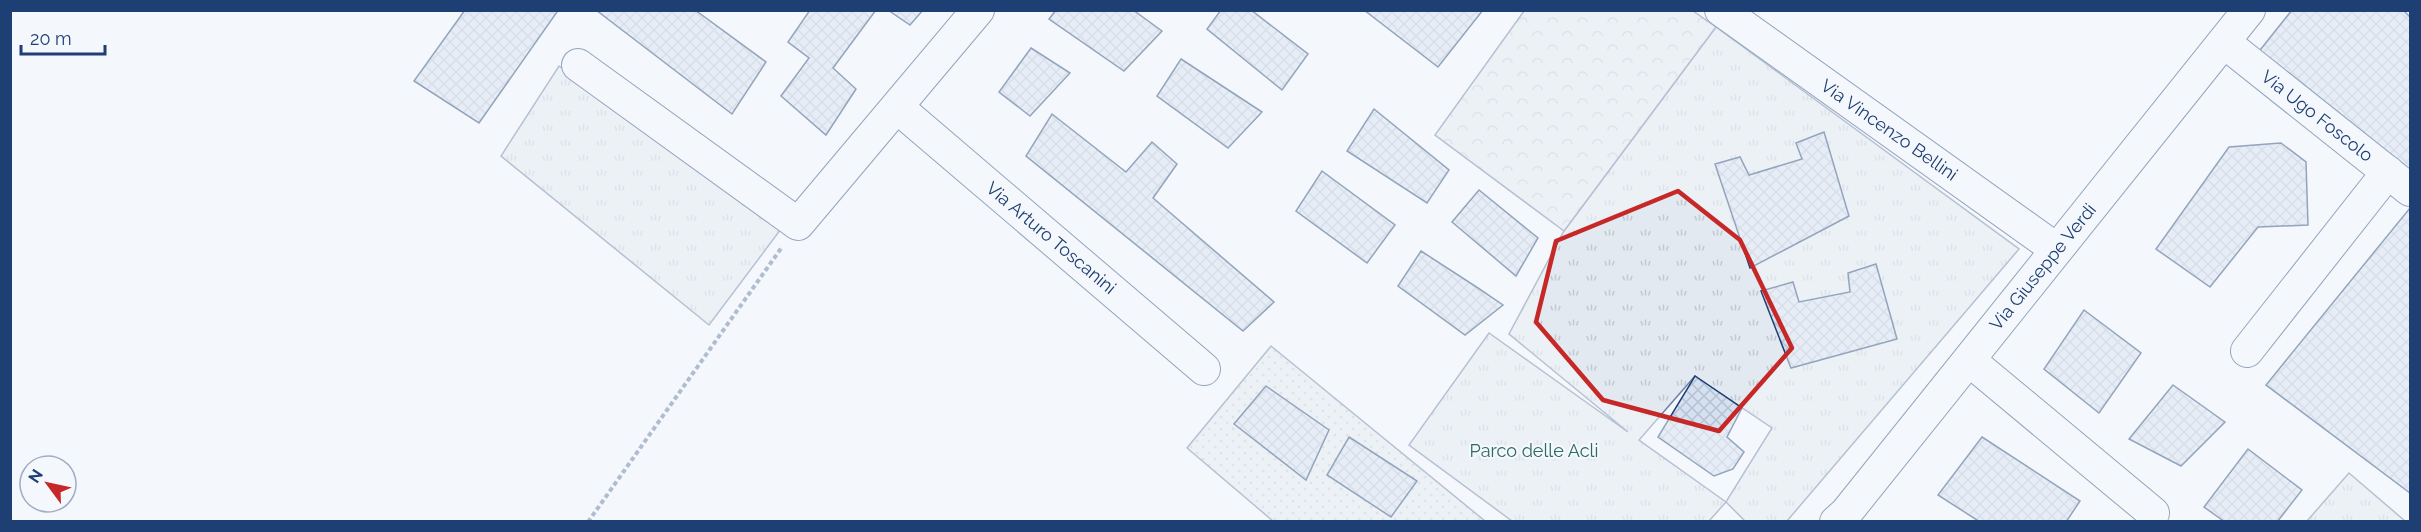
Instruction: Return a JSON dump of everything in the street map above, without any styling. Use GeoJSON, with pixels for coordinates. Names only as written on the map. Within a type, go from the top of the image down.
{"type":"FeatureCollection","features":[{"type":"Feature","properties":{"kind":"street"},"geometry":{"type":"LineString","coordinates":[[578,65],[798,224],[978,10]]}},
{"type":"Feature","properties":{"kind":"street","name":"Via Vincenzo Bellini"},"geometry":{"type":"LineString","coordinates":[[1721,10],[2056,249]]}},
{"type":"Feature","properties":{"kind":"street","name":"Via Giuseppe Verdi"},"geometry":{"type":"LineString","coordinates":[[1846,519],[2056,249],[2249,10]]}},
{"type":"Feature","properties":{"kind":"street","name":"Via Ugo Foscolo"},"geometry":{"type":"LineString","coordinates":[[2224,42],[2399,181]]}},
{"type":"Feature","properties":{"kind":"street","name":"Via Arturo Toscanini"},"geometry":{"type":"LineString","coordinates":[[897,107],[1204,369]]}},
{"type":"Feature","properties":{"kind":"street"},"geometry":{"type":"LineString","coordinates":[[2247,351],[2399,181]]}},
{"type":"Feature","properties":{"kind":"street"},"geometry":{"type":"LineString","coordinates":[[1969,360],[2153,513]]}},
{"type":"Feature","properties":{"kind":"path"},"geometry":{"type":"LineString","coordinates":[[588,522],[798,224]]}},
{"type":"Feature","properties":{"kind":"highlighted area"},"geometry":{"type":"Polygon","coordinates":[[[1678,191],[1740,240],[1792,348],[1719,431],[1603,400],[1536,322],[1556,241],[1678,191]]]}},
{"type":"Feature","properties":{"kind":"green space"},"geometry":{"type":"Polygon","coordinates":[[[1524,11],[1693,11],[1716,27],[1564,231],[1435,135],[1524,11]]]}},
{"type":"Feature","properties":{"kind":"green space","name":"Parco delle Acli"},"geometry":{"type":"Polygon","coordinates":[[[1716,27],[2019,249],[1787,521],[1745,521],[1726,502],[1709,521],[1512,521],[1409,445],[1489,333],[1628,432],[1509,334],[1564,231],[1716,27]],[[1695,376],[1639,440],[1726,502],[1772,428],[1695,376]]]}},
{"type":"Feature","properties":{"kind":"green space"},"geometry":{"type":"Polygon","coordinates":[[[559,66],[781,229],[709,325],[501,156],[559,66]]]}},
{"type":"Feature","properties":{"kind":"green space"},"geometry":{"type":"Polygon","coordinates":[[[1271,346],[1485,521],[1273,521],[1187,448],[1271,346]]]}},
{"type":"Feature","properties":{"kind":"green space"},"geometry":{"type":"Polygon","coordinates":[[[2349,473],[2405,521],[2307,521],[2349,473]]]}},
{"type":"Feature","properties":{"kind":"building"},"geometry":{"type":"Polygon","coordinates":[[[465,10],[554,10],[557,12],[479,123],[414,81],[465,10]]]}},
{"type":"Feature","properties":{"kind":"building"},"geometry":{"type":"Polygon","coordinates":[[[596,10],[695,10],[766,62],[732,114],[596,10]]]}},
{"type":"Feature","properties":{"kind":"building"},"geometry":{"type":"Polygon","coordinates":[[[810,10],[876,10],[833,68],[856,89],[826,135],[781,96],[809,58],[788,42],[810,10]]]}},
{"type":"Feature","properties":{"kind":"building"},"geometry":{"type":"Polygon","coordinates":[[[888,10],[923,10],[910,25],[888,10]]]}},
{"type":"Feature","properties":{"kind":"building"},"geometry":{"type":"Polygon","coordinates":[[[1056,10],[1133,10],[1162,31],[1124,71],[1049,19],[1056,10]]]}},
{"type":"Feature","properties":{"kind":"building"},"geometry":{"type":"Polygon","coordinates":[[[1221,10],[1251,10],[1308,54],[1282,90],[1207,29],[1221,10]]]}},
{"type":"Feature","properties":{"kind":"building"},"geometry":{"type":"Polygon","coordinates":[[[1364,10],[1483,10],[1438,67],[1364,10]]]}},
{"type":"Feature","properties":{"kind":"building"},"geometry":{"type":"Polygon","coordinates":[[[2292,10],[2403,10],[2410,17],[2410,176],[2257,54],[2292,10]]]}},
{"type":"Feature","properties":{"kind":"building"},"geometry":{"type":"Polygon","coordinates":[[[1031,48],[1070,73],[1030,116],[999,92],[1031,48]]]}},
{"type":"Feature","properties":{"kind":"building"},"geometry":{"type":"Polygon","coordinates":[[[1181,59],[1262,112],[1228,148],[1157,96],[1181,59]]]}},
{"type":"Feature","properties":{"kind":"building"},"geometry":{"type":"Polygon","coordinates":[[[1374,109],[1449,170],[1427,203],[1347,151],[1374,109]]]}},
{"type":"Feature","properties":{"kind":"building"},"geometry":{"type":"Polygon","coordinates":[[[1052,114],[1126,172],[1152,142],[1177,164],[1153,198],[1274,302],[1243,331],[1026,156],[1052,114]]]}},
{"type":"Feature","properties":{"kind":"building"},"geometry":{"type":"Polygon","coordinates":[[[1824,132],[1849,216],[1750,268],[1715,164],[1740,157],[1749,175],[1802,159],[1796,143],[1824,132]]]}},
{"type":"Feature","properties":{"kind":"building"},"geometry":{"type":"Polygon","coordinates":[[[2281,143],[2306,162],[2308,225],[2258,227],[2210,287],[2156,249],[2229,147],[2281,143]]]}},
{"type":"Feature","properties":{"kind":"building"},"geometry":{"type":"Polygon","coordinates":[[[1322,171],[1395,225],[1367,263],[1296,211],[1322,171]]]}},
{"type":"Feature","properties":{"kind":"building"},"geometry":{"type":"Polygon","coordinates":[[[1479,190],[1538,238],[1516,276],[1452,222],[1479,190]]]}},
{"type":"Feature","properties":{"kind":"building"},"geometry":{"type":"Polygon","coordinates":[[[2410,208],[2410,493],[2266,385],[2410,208]]]}},
{"type":"Feature","properties":{"kind":"building"},"geometry":{"type":"Polygon","coordinates":[[[1421,251],[1503,305],[1465,335],[1398,286],[1421,251]]]}},
{"type":"Feature","properties":{"kind":"building"},"geometry":{"type":"Polygon","coordinates":[[[1876,264],[1897,339],[1791,368],[1761,291],[1793,282],[1799,302],[1850,292],[1848,273],[1876,264]]]}},
{"type":"Feature","properties":{"kind":"building"},"geometry":{"type":"Polygon","coordinates":[[[2084,310],[2141,353],[2099,413],[2044,369],[2084,310]]]}},
{"type":"Feature","properties":{"kind":"building"},"geometry":{"type":"Polygon","coordinates":[[[1695,376],[1742,408],[1727,437],[1744,452],[1733,469],[1714,476],[1658,437],[1695,376]]]}},
{"type":"Feature","properties":{"kind":"building"},"geometry":{"type":"Polygon","coordinates":[[[2173,385],[2225,422],[2181,466],[2129,439],[2173,385]]]}},
{"type":"Feature","properties":{"kind":"building"},"geometry":{"type":"Polygon","coordinates":[[[1266,386],[1329,430],[1306,480],[1234,424],[1266,386]]]}},
{"type":"Feature","properties":{"kind":"building"},"geometry":{"type":"Polygon","coordinates":[[[1349,437],[1417,481],[1391,517],[1327,475],[1349,437]]]}},
{"type":"Feature","properties":{"kind":"building"},"geometry":{"type":"Polygon","coordinates":[[[1982,437],[2080,501],[2066,522],[1980,522],[1938,495],[1982,437]]]}},
{"type":"Feature","properties":{"kind":"building"},"geometry":{"type":"Polygon","coordinates":[[[2248,449],[2302,490],[2277,522],[2225,522],[2204,507],[2248,449]]]}}]}
